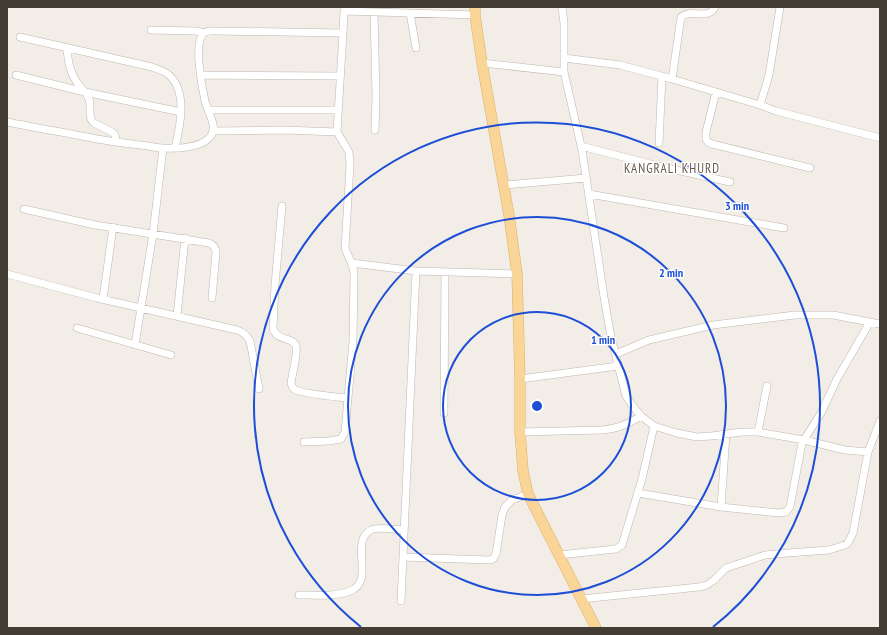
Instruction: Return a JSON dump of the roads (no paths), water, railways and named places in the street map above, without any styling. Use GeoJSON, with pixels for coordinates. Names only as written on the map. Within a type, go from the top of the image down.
{"type":"FeatureCollection","features":[{"type":"Feature","properties":{"kind":"main road"},"geometry":{"type":"LineString","coordinates":[[475,11],[482,63],[509,215],[517,274],[520,432],[523,471],[528,494],[596,628]]}},
{"type":"Feature","properties":{"kind":"street"},"geometry":{"type":"LineString","coordinates":[[562,7],[564,23],[564,72],[581,146],[611,337],[626,396],[632,405],[641,416],[654,426],[677,433],[697,436],[711,436],[742,432],[758,432],[804,440],[845,450],[868,452]]}},
{"type":"Feature","properties":{"kind":"street"},"geometry":{"type":"LineString","coordinates":[[672,79],[681,17],[683,14],[708,14],[713,11],[715,7]]}},
{"type":"Feature","properties":{"kind":"street"},"geometry":{"type":"LineString","coordinates":[[760,105],[769,75],[780,7]]}},
{"type":"Feature","properties":{"kind":"street"},"geometry":{"type":"LineString","coordinates":[[304,442],[341,439],[345,432],[353,341],[354,269],[345,248],[350,165],[349,152],[337,132],[344,9],[374,12],[393,10],[410,13],[475,11]]}},
{"type":"Feature","properties":{"kind":"street"},"geometry":{"type":"LineString","coordinates":[[374,12],[376,96],[375,130]]}},
{"type":"Feature","properties":{"kind":"street"},"geometry":{"type":"LineString","coordinates":[[410,13],[416,48]]}},
{"type":"Feature","properties":{"kind":"street"},"geometry":{"type":"LineString","coordinates":[[151,30],[196,31],[204,33],[208,31],[216,31],[343,33]]}},
{"type":"Feature","properties":{"kind":"street"},"geometry":{"type":"LineString","coordinates":[[7,122],[116,142],[163,148],[199,145],[210,138],[213,131],[213,125],[205,100],[199,68],[199,43],[204,33]]}},
{"type":"Feature","properties":{"kind":"street"},"geometry":{"type":"LineString","coordinates":[[20,37],[152,67],[163,71],[170,76],[176,85],[180,96],[180,127],[175,148]]}},
{"type":"Feature","properties":{"kind":"street"},"geometry":{"type":"LineString","coordinates":[[67,48],[68,61],[73,76],[89,97],[90,116],[92,121],[112,132],[115,135],[116,142]]}},
{"type":"Feature","properties":{"kind":"street"},"geometry":{"type":"LineString","coordinates":[[564,58],[620,65],[662,76],[776,111],[880,138]]}},
{"type":"Feature","properties":{"kind":"street"},"geometry":{"type":"LineString","coordinates":[[482,63],[564,72]]}},
{"type":"Feature","properties":{"kind":"street"},"geometry":{"type":"LineString","coordinates":[[16,75],[85,92],[181,112]]}},
{"type":"Feature","properties":{"kind":"street"},"geometry":{"type":"LineString","coordinates":[[200,75],[340,76]]}},
{"type":"Feature","properties":{"kind":"street"},"geometry":{"type":"LineString","coordinates":[[659,143],[662,76]]}},
{"type":"Feature","properties":{"kind":"street"},"geometry":{"type":"LineString","coordinates":[[716,92],[706,132],[706,139],[708,142],[810,168]]}},
{"type":"Feature","properties":{"kind":"street"},"geometry":{"type":"LineString","coordinates":[[208,110],[338,110]]}},
{"type":"Feature","properties":{"kind":"street"},"geometry":{"type":"LineString","coordinates":[[213,131],[285,130],[337,132]]}},
{"type":"Feature","properties":{"kind":"street"},"geometry":{"type":"LineString","coordinates":[[581,146],[658,166],[730,182]]}},
{"type":"Feature","properties":{"kind":"street"},"geometry":{"type":"LineString","coordinates":[[135,345],[153,234],[163,148]]}},
{"type":"Feature","properties":{"kind":"street"},"geometry":{"type":"LineString","coordinates":[[504,185],[586,178]]}},
{"type":"Feature","properties":{"kind":"street"},"geometry":{"type":"LineString","coordinates":[[589,194],[784,228]]}},
{"type":"Feature","properties":{"kind":"street"},"geometry":{"type":"LineString","coordinates":[[282,206],[273,328],[276,335],[291,341],[296,346],[291,383],[292,387],[298,391],[348,398]]}},
{"type":"Feature","properties":{"kind":"street"},"geometry":{"type":"LineString","coordinates":[[24,209],[95,224],[185,238],[213,244],[216,249],[212,298]]}},
{"type":"Feature","properties":{"kind":"street"},"geometry":{"type":"LineString","coordinates":[[103,300],[113,227]]}},
{"type":"Feature","properties":{"kind":"street"},"geometry":{"type":"LineString","coordinates":[[177,316],[185,238]]}},
{"type":"Feature","properties":{"kind":"street"},"geometry":{"type":"LineString","coordinates":[[352,262],[416,271],[517,274]]}},
{"type":"Feature","properties":{"kind":"street"},"geometry":{"type":"LineString","coordinates":[[401,601],[416,271]]}},
{"type":"Feature","properties":{"kind":"street"},"geometry":{"type":"LineString","coordinates":[[444,413],[445,272]]}},
{"type":"Feature","properties":{"kind":"street"},"geometry":{"type":"LineString","coordinates":[[7,274],[103,300],[141,307],[237,330],[246,334],[250,341],[259,389]]}},
{"type":"Feature","properties":{"kind":"street"},"geometry":{"type":"LineString","coordinates":[[616,354],[649,340],[713,325],[795,315],[833,315],[880,324]]}},
{"type":"Feature","properties":{"kind":"street"},"geometry":{"type":"LineString","coordinates":[[638,493],[721,507],[778,513],[786,512],[790,507],[801,447],[804,440],[821,413],[837,379],[870,322]]}},
{"type":"Feature","properties":{"kind":"street"},"geometry":{"type":"LineString","coordinates":[[77,328],[171,355]]}},
{"type":"Feature","properties":{"kind":"street"},"geometry":{"type":"LineString","coordinates":[[520,380],[618,366]]}},
{"type":"Feature","properties":{"kind":"street"},"geometry":{"type":"LineString","coordinates":[[758,432],[767,386]]}},
{"type":"Feature","properties":{"kind":"street"},"geometry":{"type":"LineString","coordinates":[[520,432],[612,429],[621,427],[641,416]]}},
{"type":"Feature","properties":{"kind":"street"},"geometry":{"type":"LineString","coordinates":[[581,599],[698,587],[707,585],[726,568],[765,555],[829,550],[847,544],[853,533],[868,452],[880,420]]}},
{"type":"Feature","properties":{"kind":"street"},"geometry":{"type":"LineString","coordinates":[[559,555],[606,550],[622,545],[642,479],[654,426]]}},
{"type":"Feature","properties":{"kind":"street"},"geometry":{"type":"LineString","coordinates":[[721,507],[726,434]]}},
{"type":"Feature","properties":{"kind":"street"},"geometry":{"type":"LineString","coordinates":[[403,557],[493,559],[496,554],[502,514],[505,507],[512,500],[528,494]]}},
{"type":"Feature","properties":{"kind":"street"},"geometry":{"type":"LineString","coordinates":[[299,595],[329,595],[353,590],[361,580],[361,546],[366,533],[371,530],[378,529],[404,530]]}},
{"type":"Feature","properties":{"kind":"district","name":"KANGRALI KHURD"},"geometry":{"type":"Point","coordinates":[672,168]}}]}
